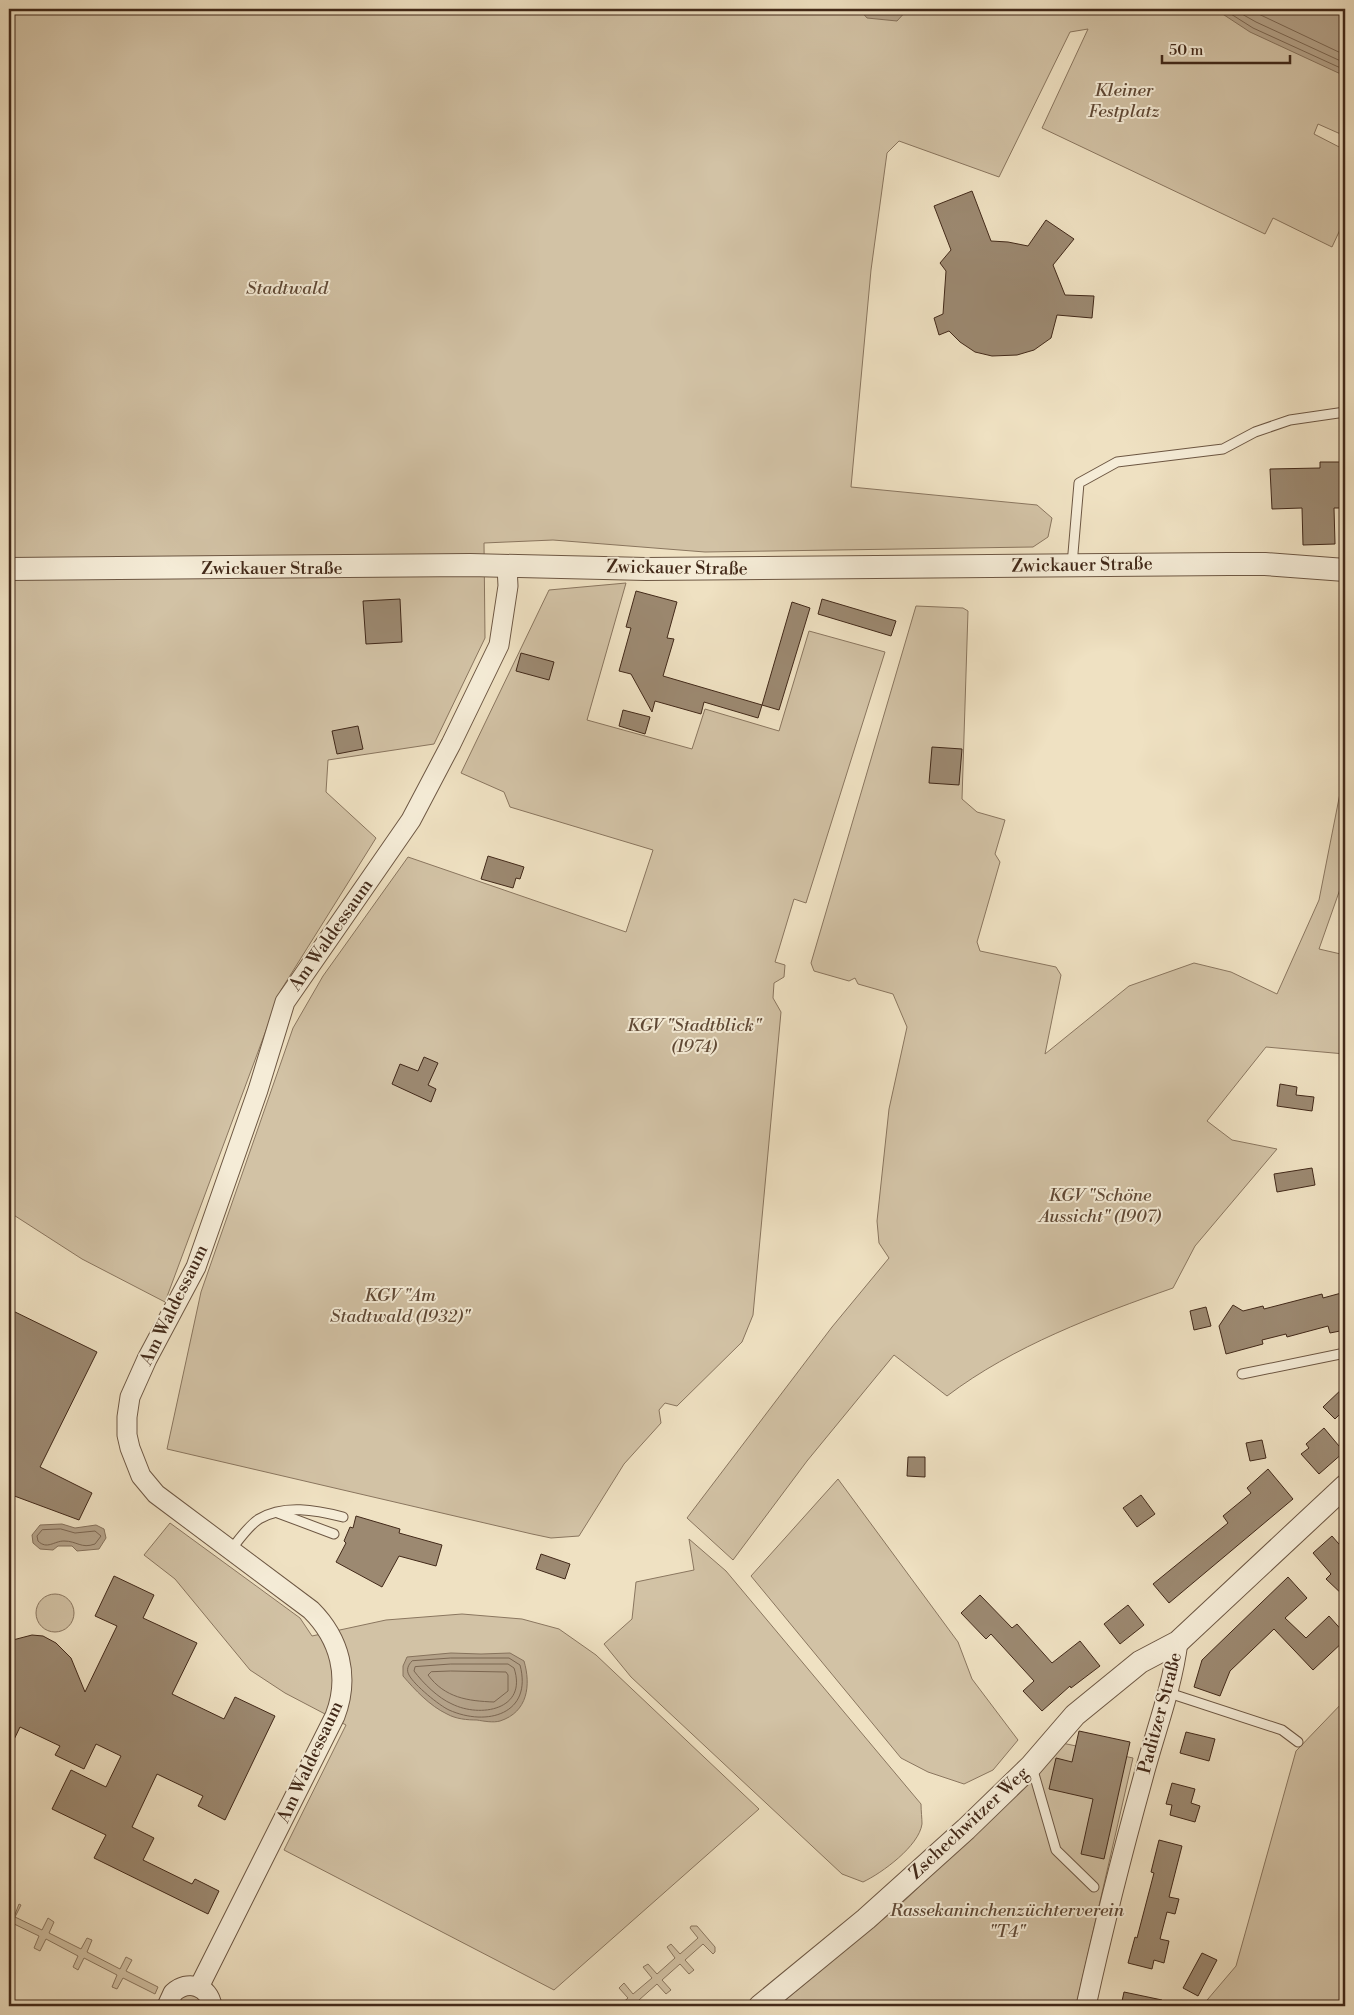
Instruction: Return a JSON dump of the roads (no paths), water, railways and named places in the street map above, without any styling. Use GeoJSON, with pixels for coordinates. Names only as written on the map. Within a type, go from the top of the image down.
{"type":"FeatureCollection","features":[{"type":"Feature","properties":{"kind":"street","name":"Zwickauer Straße"},"geometry":{"type":"LineString","coordinates":[[9,569],[507,566],[665,569],[1265,564],[1345,570]]}},
{"type":"Feature","properties":{"kind":"street","name":"Am Waldessaum"},"geometry":{"type":"LineString","coordinates":[[199,1988],[335,1716],[341,1700],[342,1667],[338,1650],[331,1634],[322,1621],[156,1494],[141,1476],[127,1435],[130,1397],[144,1366],[196,1267],[258,1090],[284,1002],[411,820],[451,744],[498,644],[508,586],[507,566]]}},
{"type":"Feature","properties":{"kind":"street","name":"Paditzer Straße"},"geometry":{"type":"LineString","coordinates":[[1086,2006],[1109,1900],[1151,1749],[1169,1693],[1178,1642],[1345,1486]]}},
{"type":"Feature","properties":{"kind":"street","name":"Zschechwitzer Weg"},"geometry":{"type":"LineString","coordinates":[[760,2006],[866,1919],[966,1830],[1031,1766],[1075,1715],[1140,1662],[1178,1642]]}},
{"type":"Feature","properties":{"kind":"street"},"geometry":{"type":"LineString","coordinates":[[168,2006],[170,1996],[180,1987],[188,1985],[199,1988],[210,1998],[212,2006]]}},
{"type":"Feature","properties":{"kind":"lane"},"geometry":{"type":"LineString","coordinates":[[1072,565],[1079,483],[1117,462],[1223,449],[1256,432],[1290,420],[1345,412]]}},
{"type":"Feature","properties":{"kind":"lane"},"geometry":{"type":"LineString","coordinates":[[1242,1374],[1345,1353]]}},
{"type":"Feature","properties":{"kind":"lane"},"geometry":{"type":"LineString","coordinates":[[230,1551],[258,1520],[276,1512],[299,1509],[320,1511],[343,1517]]}},
{"type":"Feature","properties":{"kind":"lane"},"geometry":{"type":"LineString","coordinates":[[276,1512],[334,1534]]}},
{"type":"Feature","properties":{"kind":"lane"},"geometry":{"type":"LineString","coordinates":[[1169,1693],[1282,1730],[1298,1742]]}},
{"type":"Feature","properties":{"kind":"lane"},"geometry":{"type":"LineString","coordinates":[[1031,1766],[1056,1850],[1094,1887]]}},
{"type":"Feature","properties":{"kind":"water"},"geometry":{"type":"Polygon","coordinates":[[[859,9],[908,9],[897,21],[867,18],[859,9]]]}},
{"type":"Feature","properties":{"kind":"water"},"geometry":{"type":"Polygon","coordinates":[[[1215,9],[1345,9],[1345,76],[1250,32],[1215,9]]]}},
{"type":"Feature","properties":{"kind":"water"},"geometry":{"type":"Polygon","coordinates":[[[62,1524],[75,1528],[96,1525],[104,1529],[106,1538],[99,1549],[77,1551],[72,1546],[58,1546],[53,1550],[40,1549],[33,1543],[32,1535],[40,1525],[62,1524]]]}},
{"type":"Feature","properties":{"kind":"water"},"geometry":{"type":"Polygon","coordinates":[[[451,1653],[510,1653],[524,1661],[527,1688],[522,1704],[517,1711],[497,1722],[454,1717],[441,1711],[429,1702],[403,1676],[403,1666],[407,1657],[451,1653]]]}},
{"type":"Feature","properties":{"kind":"park label","name":"Kleiner Festplatz"},"geometry":{"type":"Point","coordinates":[1124,100]}},
{"type":"Feature","properties":{"kind":"park label","name":"Stadtwald"},"geometry":{"type":"Point","coordinates":[287,288]}},
{"type":"Feature","properties":{"kind":"park label","name":"KGV \"Stadtblick\" (1974)"},"geometry":{"type":"Point","coordinates":[694,1035]}},
{"type":"Feature","properties":{"kind":"park label","name":"KGV \"Schöne Aussicht\" (1907)"},"geometry":{"type":"Point","coordinates":[1100,1205]}},
{"type":"Feature","properties":{"kind":"park label","name":"KGV \"Am Stadtwald (1932)\""},"geometry":{"type":"Point","coordinates":[400,1305]}},
{"type":"Feature","properties":{"kind":"park label","name":"Rassekaninchenzüchterverein \"T4\""},"geometry":{"type":"Point","coordinates":[1007,1920]}}]}
